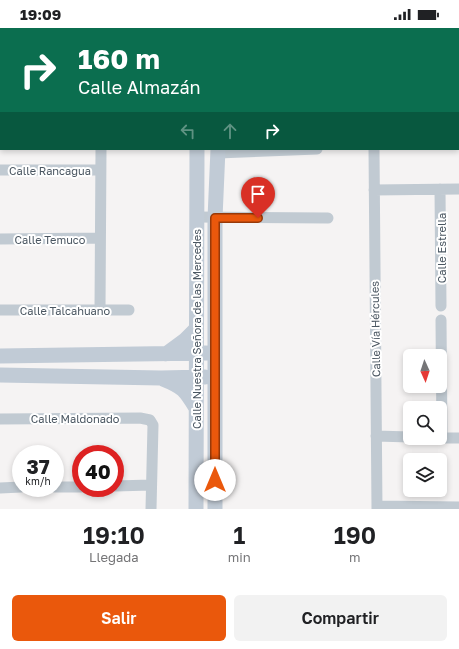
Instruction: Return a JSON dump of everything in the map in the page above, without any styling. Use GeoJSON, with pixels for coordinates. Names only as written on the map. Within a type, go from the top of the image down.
{"type":"FeatureCollection","features":[{"type":"Feature","properties":{"kind":"street"},"geometry":{"type":"LineString","coordinates":[[100,310],[101,150]]}},
{"type":"Feature","properties":{"kind":"street","name":"Calle Nuestra Señora de las Mercedes"},"geometry":{"type":"LineString","coordinates":[[196,509],[197,150]]}},
{"type":"Feature","properties":{"kind":"street"},"geometry":{"type":"LineString","coordinates":[[218,151],[268,150]]}},
{"type":"Feature","properties":{"kind":"street","name":"Calle Vía Hércules"},"geometry":{"type":"LineString","coordinates":[[374,150],[377,507]]}},
{"type":"Feature","properties":{"kind":"street","name":"Calle Nuestra Señora de las Mercedes"},"geometry":{"type":"LineString","coordinates":[[215,509],[215,218],[218,151]]}},
{"type":"Feature","properties":{"kind":"street","name":"Calle Rancagua"},"geometry":{"type":"LineString","coordinates":[[0,170],[100,170]]}},
{"type":"Feature","properties":{"kind":"street","name":"Calle Estrella"},"geometry":{"type":"LineString","coordinates":[[440,189],[441,306]]}},
{"type":"Feature","properties":{"kind":"street"},"geometry":{"type":"LineString","coordinates":[[374,190],[459,189]]}},
{"type":"Feature","properties":{"kind":"street"},"geometry":{"type":"LineString","coordinates":[[196,217],[328,218]]}},
{"type":"Feature","properties":{"kind":"street","name":"Calle Temuco"},"geometry":{"type":"LineString","coordinates":[[0,239],[100,238]]}},
{"type":"Feature","properties":{"kind":"street","name":"Calle Talcahuano"},"geometry":{"type":"LineString","coordinates":[[0,310],[129,310]]}},
{"type":"Feature","properties":{"kind":"street"},"geometry":{"type":"LineString","coordinates":[[441,320],[441,401]]}},
{"type":"Feature","properties":{"kind":"street"},"geometry":{"type":"LineString","coordinates":[[166,354],[185,340],[196,329]]}},
{"type":"Feature","properties":{"kind":"street"},"geometry":{"type":"LineString","coordinates":[[0,356],[215,353]]}},
{"type":"Feature","properties":{"kind":"street"},"geometry":{"type":"LineString","coordinates":[[0,376],[160,378],[215,376]]}},
{"type":"Feature","properties":{"kind":"street"},"geometry":{"type":"LineString","coordinates":[[160,378],[180,386],[189,396],[196,408]]}},
{"type":"Feature","properties":{"kind":"street","name":"Calle Maldonado"},"geometry":{"type":"LineString","coordinates":[[0,419],[140,418],[150,420],[153,425],[151,486]]}},
{"type":"Feature","properties":{"kind":"street"},"geometry":{"type":"LineString","coordinates":[[376,436],[403,437]]}},
{"type":"Feature","properties":{"kind":"street"},"geometry":{"type":"LineString","coordinates":[[447,438],[459,438]]}},
{"type":"Feature","properties":{"kind":"street"},"geometry":{"type":"LineString","coordinates":[[124,486],[151,486],[151,509]]}},
{"type":"Feature","properties":{"kind":"street"},"geometry":{"type":"LineString","coordinates":[[0,488],[12,488]]}},
{"type":"Feature","properties":{"kind":"street"},"geometry":{"type":"LineString","coordinates":[[377,507],[459,507]]}},
{"type":"Feature","properties":{"kind":"route"},"geometry":{"type":"LineString","coordinates":[[215,480],[215,218],[258,218]]}}]}
